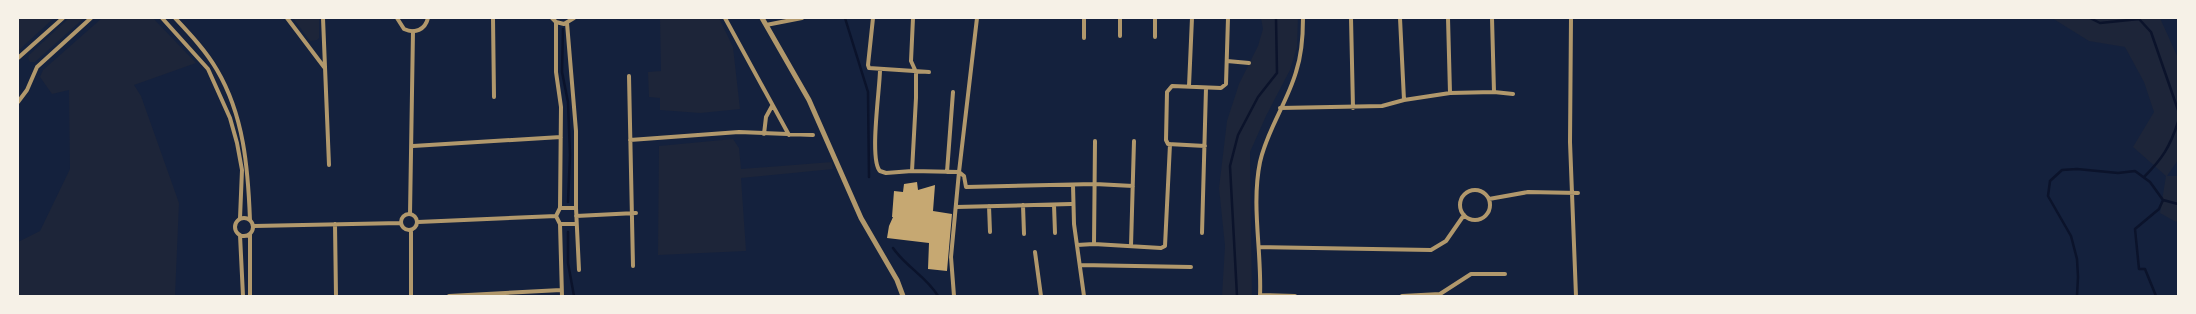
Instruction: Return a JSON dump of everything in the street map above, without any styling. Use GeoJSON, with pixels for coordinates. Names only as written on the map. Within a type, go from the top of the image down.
{"type":"FeatureCollection","features":[{"type":"Feature","properties":{"kind":"street"},"geometry":{"type":"LineString","coordinates":[[18,58],[24,55],[63,18]]}},
{"type":"Feature","properties":{"kind":"street"},"geometry":{"type":"LineString","coordinates":[[18,102],[27,90],[37,67],[91,18]]}},
{"type":"Feature","properties":{"kind":"street"},"geometry":{"type":"LineString","coordinates":[[162,18],[208,69],[230,118],[242,170],[240,218],[235,227],[240,235],[242,296]]}},
{"type":"Feature","properties":{"kind":"street"},"geometry":{"type":"LineString","coordinates":[[175,18],[217,70],[234,110],[246,156],[250,220],[253,226],[250,234],[250,296]]}},
{"type":"Feature","properties":{"kind":"street"},"geometry":{"type":"LineString","coordinates":[[287,18],[324,67]]}},
{"type":"Feature","properties":{"kind":"street"},"geometry":{"type":"LineString","coordinates":[[323,18],[329,165]]}},
{"type":"Feature","properties":{"kind":"street"},"geometry":{"type":"LineString","coordinates":[[396,18],[404,29],[413,31],[423,28],[428,18]]}},
{"type":"Feature","properties":{"kind":"street"},"geometry":{"type":"LineString","coordinates":[[493,18],[494,97]]}},
{"type":"Feature","properties":{"kind":"street"},"geometry":{"type":"LineString","coordinates":[[552,18],[556,22],[567,23],[574,18]]}},
{"type":"Feature","properties":{"kind":"street"},"geometry":{"type":"LineString","coordinates":[[725,18],[789,135]]}},
{"type":"Feature","properties":{"kind":"street"},"geometry":{"type":"LineString","coordinates":[[762,18],[809,100],[861,218],[897,280],[903,296]]}},
{"type":"Feature","properties":{"kind":"street"},"geometry":{"type":"LineString","coordinates":[[766,25],[802,18]]}},
{"type":"Feature","properties":{"kind":"street"},"geometry":{"type":"LineString","coordinates":[[873,18],[868,65],[873,70],[928,72]]}},
{"type":"Feature","properties":{"kind":"street"},"geometry":{"type":"LineString","coordinates":[[912,171],[916,72],[911,61],[913,18]]}},
{"type":"Feature","properties":{"kind":"street"},"geometry":{"type":"LineString","coordinates":[[954,296],[951,257],[959,172],[977,18]]}},
{"type":"Feature","properties":{"kind":"street"},"geometry":{"type":"LineString","coordinates":[[1084,18],[1084,38]]}},
{"type":"Feature","properties":{"kind":"street"},"geometry":{"type":"LineString","coordinates":[[1120,18],[1120,36]]}},
{"type":"Feature","properties":{"kind":"street"},"geometry":{"type":"LineString","coordinates":[[1155,18],[1155,37]]}},
{"type":"Feature","properties":{"kind":"street"},"geometry":{"type":"LineString","coordinates":[[1189,86],[1192,18]]}},
{"type":"Feature","properties":{"kind":"street"},"geometry":{"type":"LineString","coordinates":[[1206,146],[1170,144],[1166,140],[1167,92],[1172,86],[1221,88],[1226,84],[1228,18]]}},
{"type":"Feature","properties":{"kind":"street"},"geometry":{"type":"LineString","coordinates":[[1294,296],[1260,296],[1260,247],[1257,184],[1259,169],[1280,108],[1290,90],[1301,56],[1303,18]]}},
{"type":"Feature","properties":{"kind":"street"},"geometry":{"type":"LineString","coordinates":[[1351,18],[1353,108]]}},
{"type":"Feature","properties":{"kind":"street"},"geometry":{"type":"LineString","coordinates":[[1400,18],[1404,100]]}},
{"type":"Feature","properties":{"kind":"street"},"geometry":{"type":"LineString","coordinates":[[1448,18],[1450,93]]}},
{"type":"Feature","properties":{"kind":"street"},"geometry":{"type":"LineString","coordinates":[[1492,18],[1494,92]]}},
{"type":"Feature","properties":{"kind":"street"},"geometry":{"type":"LineString","coordinates":[[1571,18],[1570,142],[1576,296]]}},
{"type":"Feature","properties":{"kind":"street"},"geometry":{"type":"LineString","coordinates":[[556,22],[556,72],[561,107],[560,208],[556,216]]}},
{"type":"Feature","properties":{"kind":"street"},"geometry":{"type":"LineString","coordinates":[[567,23],[576,131],[576,224],[579,270]]}},
{"type":"Feature","properties":{"kind":"street"},"geometry":{"type":"LineString","coordinates":[[410,214],[413,146],[413,31]]}},
{"type":"Feature","properties":{"kind":"street"},"geometry":{"type":"LineString","coordinates":[[1227,61],[1249,63]]}},
{"type":"Feature","properties":{"kind":"street"},"geometry":{"type":"LineString","coordinates":[[880,70],[876,121],[878,168],[886,173],[912,171],[959,172],[964,176],[965,187],[1095,184],[1133,186]]}},
{"type":"Feature","properties":{"kind":"street"},"geometry":{"type":"LineString","coordinates":[[629,76],[633,266]]}},
{"type":"Feature","properties":{"kind":"street"},"geometry":{"type":"LineString","coordinates":[[1202,234],[1206,146],[1206,88]]}},
{"type":"Feature","properties":{"kind":"street"},"geometry":{"type":"LineString","coordinates":[[947,172],[953,92]]}},
{"type":"Feature","properties":{"kind":"street"},"geometry":{"type":"LineString","coordinates":[[1280,108],[1353,108],[1382,106],[1404,100],[1450,93],[1494,92],[1513,94]]}},
{"type":"Feature","properties":{"kind":"street"},"geometry":{"type":"LineString","coordinates":[[764,134],[766,117],[772,106]]}},
{"type":"Feature","properties":{"kind":"street"},"geometry":{"type":"LineString","coordinates":[[630,140],[739,132],[813,136]]}},
{"type":"Feature","properties":{"kind":"street"},"geometry":{"type":"LineString","coordinates":[[413,146],[561,138]]}},
{"type":"Feature","properties":{"kind":"street"},"geometry":{"type":"LineString","coordinates":[[1094,244],[1095,141]]}},
{"type":"Feature","properties":{"kind":"street"},"geometry":{"type":"LineString","coordinates":[[1131,246],[1134,141]]}},
{"type":"Feature","properties":{"kind":"street"},"geometry":{"type":"LineString","coordinates":[[1077,245],[1094,244],[1161,248],[1165,246],[1170,144]]}},
{"type":"Feature","properties":{"kind":"street"},"geometry":{"type":"LineString","coordinates":[[1073,185],[1074,224],[1084,296]]}},
{"type":"Feature","properties":{"kind":"street"},"geometry":{"type":"LineString","coordinates":[[1477,190],[1482,192],[1489,199],[1490,210],[1483,218],[1473,220],[1464,215],[1460,206],[1463,196],[1467,192],[1477,190]]}},
{"type":"Feature","properties":{"kind":"street"},"geometry":{"type":"LineString","coordinates":[[1489,199],[1528,192],[1578,193]]}},
{"type":"Feature","properties":{"kind":"street"},"geometry":{"type":"LineString","coordinates":[[956,207],[1071,204]]}},
{"type":"Feature","properties":{"kind":"street"},"geometry":{"type":"LineString","coordinates":[[1023,205],[1024,234]]}},
{"type":"Feature","properties":{"kind":"street"},"geometry":{"type":"LineString","coordinates":[[1054,205],[1054,233]]}},
{"type":"Feature","properties":{"kind":"street"},"geometry":{"type":"LineString","coordinates":[[989,206],[990,232]]}},
{"type":"Feature","properties":{"kind":"street"},"geometry":{"type":"LineString","coordinates":[[560,208],[576,208]]}},
{"type":"Feature","properties":{"kind":"street"},"geometry":{"type":"LineString","coordinates":[[576,216],[633,213]]}},
{"type":"Feature","properties":{"kind":"street"},"geometry":{"type":"LineString","coordinates":[[410,214],[416,216],[418,222],[417,227],[411,231],[404,229],[401,223],[404,216],[410,214]]}},
{"type":"Feature","properties":{"kind":"street"},"geometry":{"type":"LineString","coordinates":[[1260,247],[1431,250],[1446,241],[1464,215]]}},
{"type":"Feature","properties":{"kind":"street"},"geometry":{"type":"LineString","coordinates":[[418,222],[556,216]]}},
{"type":"Feature","properties":{"kind":"street"},"geometry":{"type":"LineString","coordinates":[[556,216],[560,224],[562,296]]}},
{"type":"Feature","properties":{"kind":"street"},"geometry":{"type":"LineString","coordinates":[[240,218],[250,220]]}},
{"type":"Feature","properties":{"kind":"street"},"geometry":{"type":"LineString","coordinates":[[253,226],[401,223]]}},
{"type":"Feature","properties":{"kind":"street"},"geometry":{"type":"LineString","coordinates":[[335,224],[336,296]]}},
{"type":"Feature","properties":{"kind":"street"},"geometry":{"type":"LineString","coordinates":[[560,224],[576,224]]}},
{"type":"Feature","properties":{"kind":"street"},"geometry":{"type":"LineString","coordinates":[[411,231],[411,296]]}},
{"type":"Feature","properties":{"kind":"street"},"geometry":{"type":"LineString","coordinates":[[240,235],[250,234]]}},
{"type":"Feature","properties":{"kind":"street"},"geometry":{"type":"LineString","coordinates":[[1035,252],[1041,296]]}},
{"type":"Feature","properties":{"kind":"street"},"geometry":{"type":"LineString","coordinates":[[1080,265],[1191,267]]}},
{"type":"Feature","properties":{"kind":"street"},"geometry":{"type":"LineString","coordinates":[[1402,296],[1440,294],[1471,274],[1505,274]]}},
{"type":"Feature","properties":{"kind":"street"},"geometry":{"type":"LineString","coordinates":[[449,296],[561,290]]}},
{"type":"Feature","properties":{"kind":"shaded area"},"geometry":{"type":"Polygon","coordinates":[[[18,18],[54,18],[18,51],[18,18]]]}},
{"type":"Feature","properties":{"kind":"shaded area"},"geometry":{"type":"Polygon","coordinates":[[[69,18],[84,18],[35,62],[30,62],[28,58],[29,55],[69,18]]]}},
{"type":"Feature","properties":{"kind":"shaded area"},"geometry":{"type":"Polygon","coordinates":[[[102,18],[153,18],[196,63],[134,85],[141,96],[179,203],[175,296],[18,296],[18,242],[40,231],[70,169],[69,90],[52,94],[40,77],[43,70],[102,18]]]}},
{"type":"Feature","properties":{"kind":"shaded area"},"geometry":{"type":"Polygon","coordinates":[[[293,18],[319,18],[319,38],[317,40],[310,41],[293,18]]]}},
{"type":"Feature","properties":{"kind":"shaded area"},"geometry":{"type":"Polygon","coordinates":[[[660,18],[719,18],[733,47],[740,109],[700,113],[660,110],[660,98],[649,97],[648,72],[661,71],[660,18]]]}},
{"type":"Feature","properties":{"kind":"shaded area"},"geometry":{"type":"Polygon","coordinates":[[[1261,18],[1298,18],[1297,47],[1290,70],[1266,116],[1250,152],[1252,296],[1222,296],[1225,246],[1219,188],[1227,121],[1239,84],[1258,46],[1263,29],[1261,18]]]}},
{"type":"Feature","properties":{"kind":"shaded area"},"geometry":{"type":"Polygon","coordinates":[[[2052,18],[2160,18],[2178,58],[2178,160],[2167,176],[2178,176],[2178,220],[2176,222],[2160,213],[2166,176],[2133,147],[2154,112],[2144,82],[2125,47],[2089,41],[2052,18]]]}},
{"type":"Feature","properties":{"kind":"shaded area"},"geometry":{"type":"Polygon","coordinates":[[[733,139],[739,148],[741,169],[832,162],[833,169],[741,178],[746,251],[658,255],[659,146],[733,139]]]}},
{"type":"Feature","properties":{"kind":"building"},"geometry":{"type":"Polygon","coordinates":[[[917,182],[918,190],[935,185],[933,211],[952,214],[947,271],[928,269],[929,243],[887,238],[889,226],[893,217],[894,191],[903,192],[904,184],[917,182]]]}},
{"type":"Feature","properties":{"kind":"waterway"},"geometry":{"type":"LineString","coordinates":[[845,18],[868,92],[869,177]]}},
{"type":"Feature","properties":{"kind":"waterway"},"geometry":{"type":"LineString","coordinates":[[1237,296],[1230,166],[1238,135],[1258,97],[1277,73],[1276,18]]}},
{"type":"Feature","properties":{"kind":"waterway"},"geometry":{"type":"LineString","coordinates":[[2090,18],[2100,23],[2139,19],[2151,32],[2178,110]]}},
{"type":"Feature","properties":{"kind":"waterway"},"geometry":{"type":"LineString","coordinates":[[563,29],[562,72],[568,102],[570,155],[568,202]]}},
{"type":"Feature","properties":{"kind":"waterway"},"geometry":{"type":"LineString","coordinates":[[2144,177],[2165,152],[2172,139],[2178,122]]}},
{"type":"Feature","properties":{"kind":"waterway"},"geometry":{"type":"LineString","coordinates":[[2077,296],[2077,259],[2071,236],[2048,196],[2050,181],[2062,170],[2077,169],[2118,173],[2135,171],[2150,182],[2163,200],[2178,204]]}},
{"type":"Feature","properties":{"kind":"waterway"},"geometry":{"type":"LineString","coordinates":[[2156,296],[2145,269],[2139,269],[2135,229],[2159,209],[2163,200]]}},
{"type":"Feature","properties":{"kind":"waterway"},"geometry":{"type":"LineString","coordinates":[[568,232],[568,263],[574,296]]}},
{"type":"Feature","properties":{"kind":"waterway"},"geometry":{"type":"LineString","coordinates":[[893,248],[898,255],[928,283],[938,296]]}}]}
